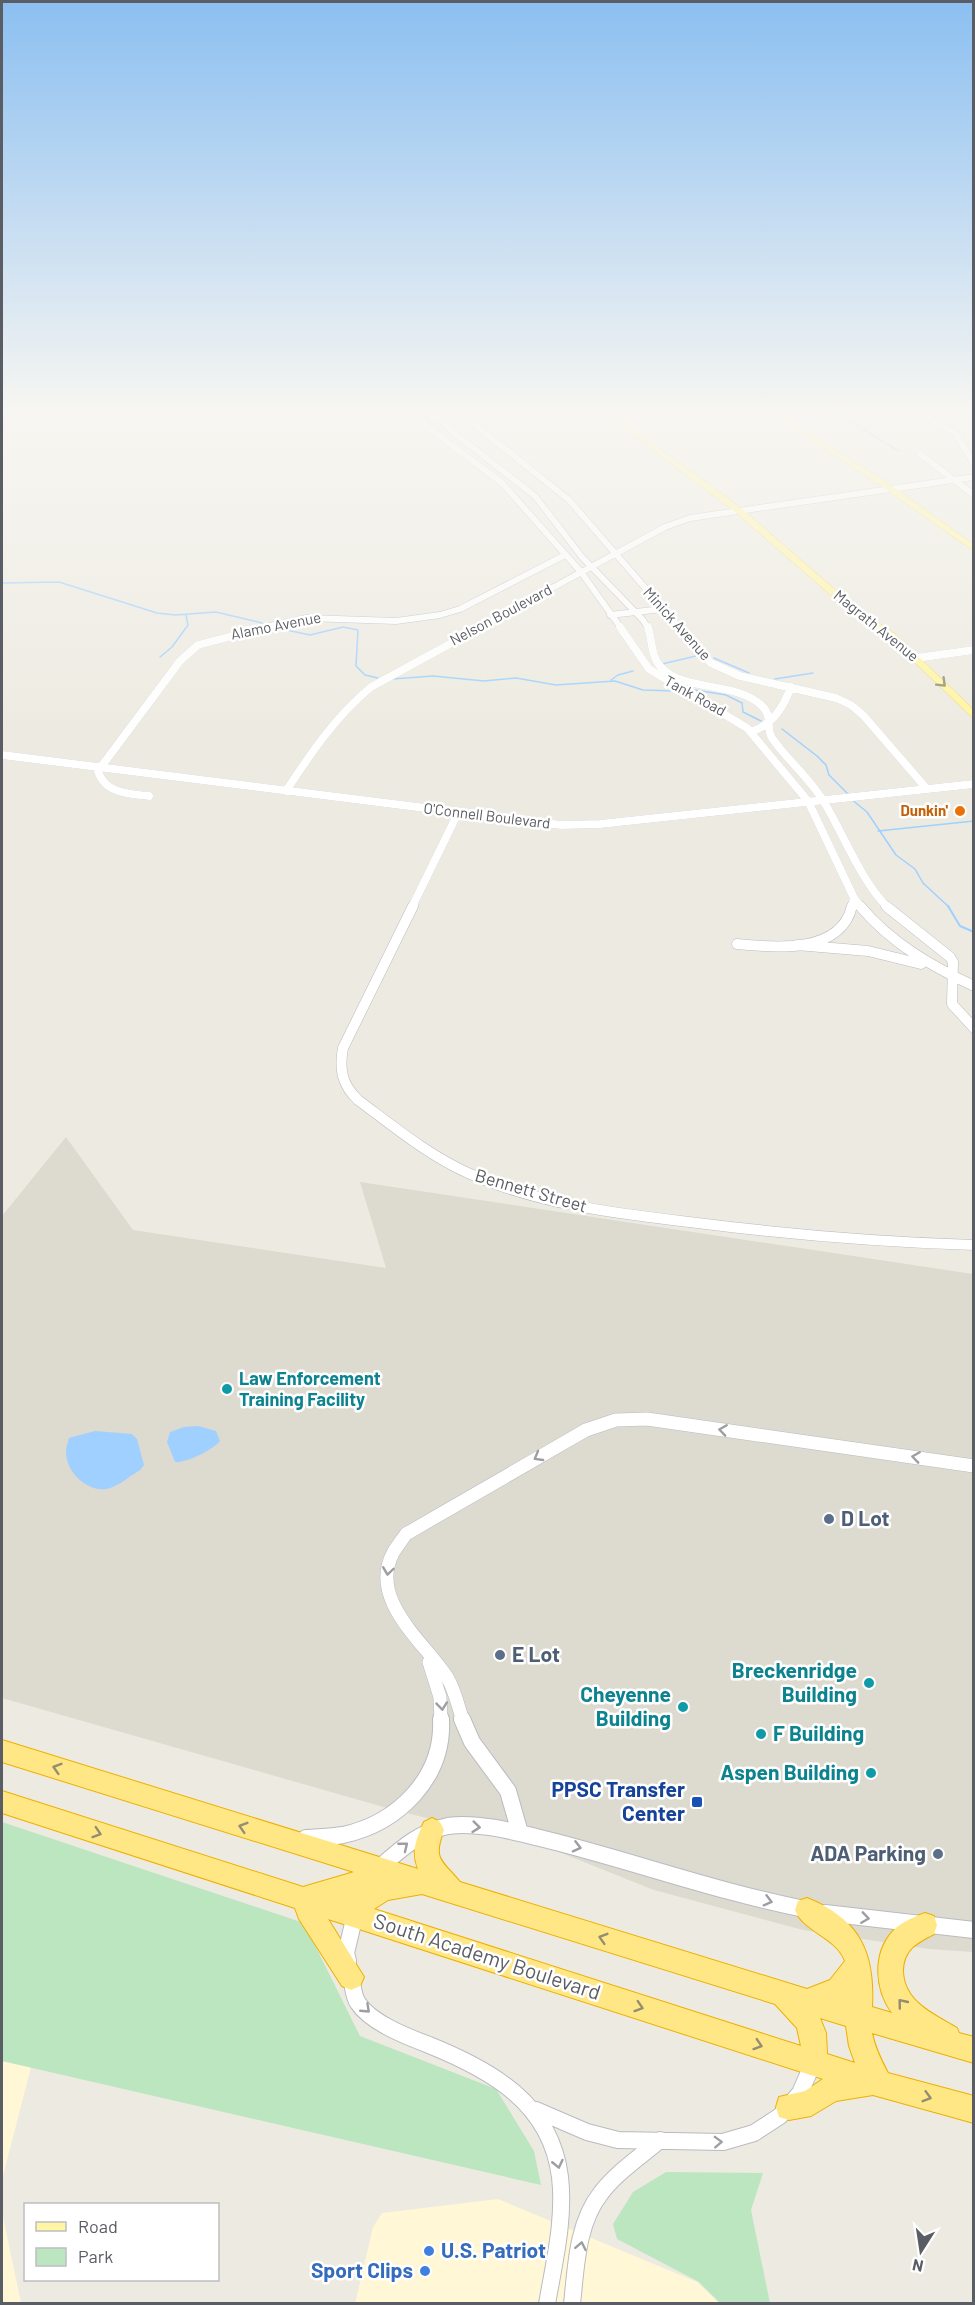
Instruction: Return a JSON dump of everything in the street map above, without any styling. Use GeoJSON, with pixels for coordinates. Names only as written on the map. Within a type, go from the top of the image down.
{"type":"FeatureCollection","features":[{"type":"Feature","properties":{"kind":"highway"},"geometry":{"type":"LineString","coordinates":[[2,1751],[805,2001],[970,2049]]}},
{"type":"Feature","properties":{"kind":"highway","name":"South Academy Boulevard"},"geometry":{"type":"LineString","coordinates":[[2,1802],[880,2084],[974,2110]]}},
{"type":"Feature","properties":{"kind":"highway"},"geometry":{"type":"LineString","coordinates":[[432,1830],[424,1851],[426,1860],[431,1870],[454,1892]]}},
{"type":"Feature","properties":{"kind":"highway"},"geometry":{"type":"LineString","coordinates":[[351,1977],[308,1910],[304,1899],[357,1885],[379,1868]]}},
{"type":"Feature","properties":{"kind":"highway"},"geometry":{"type":"LineString","coordinates":[[356,1915],[360,1904],[367,1896],[381,1889],[401,1884],[429,1884]]}},
{"type":"Feature","properties":{"kind":"highway"},"geometry":{"type":"LineString","coordinates":[[789,2107],[811,2103],[828,2090],[840,2086],[880,2084],[863,2053],[858,2017],[860,1980],[858,1962],[853,1948],[840,1934],[807,1910]]}},
{"type":"Feature","properties":{"kind":"highway"},"geometry":{"type":"LineString","coordinates":[[926,1925],[907,1934],[897,1946],[890,1972],[892,1987],[899,2002],[912,2014],[970,2049]]}},
{"type":"Feature","properties":{"kind":"highway"},"geometry":{"type":"LineString","coordinates":[[805,2001],[824,1998],[839,1990],[849,1981],[858,1962]]}},
{"type":"Feature","properties":{"kind":"highway"},"geometry":{"type":"LineString","coordinates":[[780,1993],[808,2020],[816,2045],[813,2062]]}},
{"type":"Feature","properties":{"kind":"main road","name":"Magrath Avenue"},"geometry":{"type":"LineString","coordinates":[[747,518],[852,609],[885,630],[974,716]]}},
{"type":"Feature","properties":{"kind":"main road"},"geometry":{"type":"LineString","coordinates":[[930,518],[974,549]]}},
{"type":"Feature","properties":{"kind":"street","name":"Tank Road"},"geometry":{"type":"LineString","coordinates":[[531,518],[581,572],[649,669],[737,720],[751,732],[808,801],[854,898],[875,924],[938,969],[974,986]]}},
{"type":"Feature","properties":{"kind":"street"},"geometry":{"type":"LineString","coordinates":[[552,518],[575,549],[648,626],[653,654],[661,667],[682,679],[741,693],[765,709],[770,719],[771,736],[823,800],[871,890],[892,913],[950,957],[955,968],[950,997],[952,1004],[974,1028]]}},
{"type":"Feature","properties":{"kind":"street","name":"Minick Avenue"},"geometry":{"type":"LineString","coordinates":[[584,518],[707,659],[718,667],[740,676],[836,698],[859,710],[927,789]]}},
{"type":"Feature","properties":{"kind":"street","name":"Nelson Boulevard"},"geometry":{"type":"LineString","coordinates":[[286,791],[329,727],[371,687],[614,554],[674,523],[691,518]]}},
{"type":"Feature","properties":{"kind":"street","name":"Alamo Avenue"},"geometry":{"type":"LineString","coordinates":[[100,767],[180,661],[198,645],[307,618],[396,621],[440,615],[460,609],[565,555]]}},
{"type":"Feature","properties":{"kind":"street"},"geometry":{"type":"LineString","coordinates":[[610,615],[662,609]]}},
{"type":"Feature","properties":{"kind":"street"},"geometry":{"type":"LineString","coordinates":[[916,658],[974,650]]}},
{"type":"Feature","properties":{"kind":"street"},"geometry":{"type":"LineString","coordinates":[[751,732],[769,724],[784,706],[791,687]]}},
{"type":"Feature","properties":{"kind":"street","name":"O'Connell Boulevard"},"geometry":{"type":"LineString","coordinates":[[2,755],[550,824],[585,825],[974,784]]}},
{"type":"Feature","properties":{"kind":"street"},"geometry":{"type":"LineString","coordinates":[[100,767],[99,777],[109,787],[121,792],[149,796]]}},
{"type":"Feature","properties":{"kind":"street","name":"Bennett Street"},"geometry":{"type":"LineString","coordinates":[[458,813],[343,1046],[340,1063],[342,1078],[347,1090],[358,1100],[457,1168],[496,1184],[556,1201],[643,1216],[813,1237],[974,1245]]}},
{"type":"Feature","properties":{"kind":"street"},"geometry":{"type":"LineString","coordinates":[[797,945],[824,938],[838,930],[851,916],[854,898]]}},
{"type":"Feature","properties":{"kind":"street"},"geometry":{"type":"LineString","coordinates":[[738,944],[765,947],[797,945],[868,951],[938,969]]}},
{"type":"Feature","properties":{"kind":"street"},"geometry":{"type":"LineString","coordinates":[[520,1833],[506,1786],[472,1742],[454,1691],[394,1608],[388,1590],[387,1566],[398,1543],[419,1525],[586,1430],[609,1420],[647,1419],[974,1466]]}},
{"type":"Feature","properties":{"kind":"street"},"geometry":{"type":"LineString","coordinates":[[279,1838],[326,1838],[375,1826],[395,1815],[420,1790],[431,1774],[442,1735],[440,1695],[424,1651]]}},
{"type":"Feature","properties":{"kind":"street"},"geometry":{"type":"LineString","coordinates":[[379,1868],[415,1837],[449,1826],[473,1826],[520,1833],[592,1851],[773,1903],[807,1910],[974,1930]]}},
{"type":"Feature","properties":{"kind":"street"},"geometry":{"type":"LineString","coordinates":[[356,1915],[346,1953],[358,2004],[392,2032],[463,2059],[494,2075],[536,2110],[550,2137],[562,2185],[561,2226],[547,2304]]}},
{"type":"Feature","properties":{"kind":"street"},"geometry":{"type":"LineString","coordinates":[[536,2110],[569,2125],[618,2140],[721,2143],[744,2138],[771,2126],[789,2107],[808,2079],[813,2062]]}},
{"type":"Feature","properties":{"kind":"street"},"geometry":{"type":"LineString","coordinates":[[572,2304],[586,2223],[593,2203],[602,2191],[660,2140]]}},
{"type":"Feature","properties":{"kind":"shaded area"},"geometry":{"type":"Polygon","coordinates":[[[66,1137],[133,1230],[386,1268],[360,1182],[973,1274],[973,1952],[929,1949],[803,1930],[654,1890],[554,1850],[387,1808],[2,1698],[2,1216],[66,1137]]]}},
{"type":"Feature","properties":{"kind":"shaded area"},"geometry":{"type":"Polygon","coordinates":[[[2,2061],[31,2067],[2,2180],[2,2061]]]}},
{"type":"Feature","properties":{"kind":"shaded area"},"geometry":{"type":"Polygon","coordinates":[[[498,2199],[697,2282],[719,2303],[355,2304],[373,2227],[382,2213],[498,2199]]]}},
{"type":"Feature","properties":{"kind":"shaded area"},"geometry":{"type":"Polygon","coordinates":[[[2,2212],[21,2303],[2,2303],[2,2212]]]}},
{"type":"Feature","properties":{"kind":"green space"},"geometry":{"type":"Polygon","coordinates":[[[2,1822],[304,1923],[360,2036],[496,2089],[534,2151],[541,2185],[2,2061],[2,1822]]]}},
{"type":"Feature","properties":{"kind":"green space"},"geometry":{"type":"Polygon","coordinates":[[[666,2172],[763,2173],[751,2210],[770,2303],[720,2303],[699,2282],[617,2239],[613,2224],[633,2192],[666,2172]]]}},
{"type":"Feature","properties":{"kind":"water"},"geometry":{"type":"Polygon","coordinates":[[[198,1426],[216,1431],[220,1441],[199,1455],[175,1462],[167,1442],[170,1432],[184,1427],[198,1426]]]}},
{"type":"Feature","properties":{"kind":"water"},"geometry":{"type":"Polygon","coordinates":[[[95,1431],[132,1434],[137,1439],[144,1465],[124,1481],[107,1489],[85,1484],[70,1467],[66,1448],[69,1438],[95,1431]]]}},
{"type":"Feature","properties":{"kind":"waterway"},"geometry":{"type":"LineString","coordinates":[[2,583],[59,582],[157,613],[175,615],[216,612],[262,623]]}},
{"type":"Feature","properties":{"kind":"waterway"},"geometry":{"type":"LineString","coordinates":[[160,657],[172,647],[188,625],[186,615]]}},
{"type":"Feature","properties":{"kind":"waterway"},"geometry":{"type":"LineString","coordinates":[[277,628],[310,635],[343,627],[358,630],[356,666],[365,675],[378,678]]}},
{"type":"Feature","properties":{"kind":"waterway"},"geometry":{"type":"LineString","coordinates":[[662,664],[696,656]]}},
{"type":"Feature","properties":{"kind":"waterway"},"geometry":{"type":"LineString","coordinates":[[714,658],[749,673]]}},
{"type":"Feature","properties":{"kind":"waterway"},"geometry":{"type":"LineString","coordinates":[[611,680],[618,675],[633,671]]}},
{"type":"Feature","properties":{"kind":"waterway"},"geometry":{"type":"LineString","coordinates":[[775,679],[813,673]]}},
{"type":"Feature","properties":{"kind":"waterway"},"geometry":{"type":"LineString","coordinates":[[392,679],[433,676],[484,681],[516,678],[556,685],[615,681],[643,690],[674,691]]}},
{"type":"Feature","properties":{"kind":"waterway"},"geometry":{"type":"LineString","coordinates":[[695,690],[726,695],[742,703],[743,712],[761,721]]}},
{"type":"Feature","properties":{"kind":"waterway"},"geometry":{"type":"LineString","coordinates":[[782,729],[817,756],[826,765],[829,775],[848,794]]}},
{"type":"Feature","properties":{"kind":"waterway"},"geometry":{"type":"LineString","coordinates":[[851,799],[867,812],[880,831]]}},
{"type":"Feature","properties":{"kind":"waterway"},"geometry":{"type":"LineString","coordinates":[[880,831],[974,821]]}},
{"type":"Feature","properties":{"kind":"waterway"},"geometry":{"type":"LineString","coordinates":[[880,831],[896,855],[915,869],[923,883],[948,906]]}},
{"type":"Feature","properties":{"kind":"waterway"},"geometry":{"type":"LineString","coordinates":[[948,906],[960,926],[974,932]]}},
{"type":"Feature","properties":{"kind":"place","name":"Dunkin'"},"geometry":{"type":"Point","coordinates":[960,811]}},
{"type":"Feature","properties":{"kind":"place","name":"Law Enforcement Training Facility"},"geometry":{"type":"Point","coordinates":[227,1389]}},
{"type":"Feature","properties":{"kind":"place","name":"D Lot"},"geometry":{"type":"Point","coordinates":[829,1519]}},
{"type":"Feature","properties":{"kind":"place","name":"E Lot"},"geometry":{"type":"Point","coordinates":[500,1655]}},
{"type":"Feature","properties":{"kind":"place","name":"Breckenridge Building"},"geometry":{"type":"Point","coordinates":[869,1683]}},
{"type":"Feature","properties":{"kind":"place","name":"Cheyenne Building"},"geometry":{"type":"Point","coordinates":[683,1707]}},
{"type":"Feature","properties":{"kind":"place","name":"F Building"},"geometry":{"type":"Point","coordinates":[761,1734]}},
{"type":"Feature","properties":{"kind":"place","name":"Aspen Building"},"geometry":{"type":"Point","coordinates":[871,1773]}},
{"type":"Feature","properties":{"kind":"place","name":"PPSC Transfer Center"},"geometry":{"type":"Point","coordinates":[697,1802]}},
{"type":"Feature","properties":{"kind":"place","name":"ADA Parking"},"geometry":{"type":"Point","coordinates":[938,1854]}},
{"type":"Feature","properties":{"kind":"place","name":"U.S. Patriot"},"geometry":{"type":"Point","coordinates":[429,2251]}},
{"type":"Feature","properties":{"kind":"place","name":"Sport Clips"},"geometry":{"type":"Point","coordinates":[425,2271]}}]}
